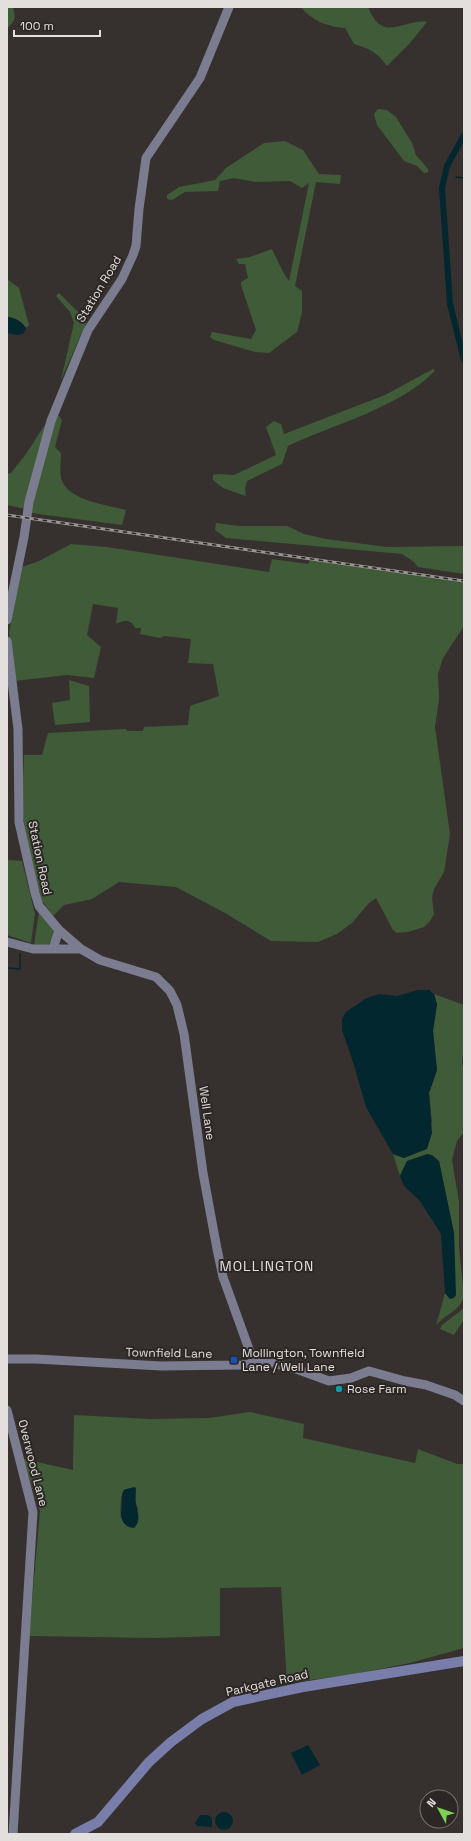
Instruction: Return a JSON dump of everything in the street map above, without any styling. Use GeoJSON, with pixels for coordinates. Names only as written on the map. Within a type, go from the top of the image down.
{"type":"FeatureCollection","features":[{"type":"Feature","properties":{"kind":"main road","name":"Parkgate Road"},"geometry":{"type":"LineString","coordinates":[[75,1834],[98,1822],[149,1762],[171,1742],[202,1719],[233,1702],[303,1686],[464,1661]]}},
{"type":"Feature","properties":{"kind":"street","name":"Station Road"},"geometry":{"type":"LineString","coordinates":[[7,620],[29,505],[50,421],[88,330],[122,279],[133,255],[136,246],[146,158],[200,78],[229,7]]}},
{"type":"Feature","properties":{"kind":"street","name":"Station Road"},"geometry":{"type":"LineString","coordinates":[[7,641],[18,729],[20,827],[39,906],[59,930]]}},
{"type":"Feature","properties":{"kind":"street","name":"Well Lane"},"geometry":{"type":"LineString","coordinates":[[59,930],[81,949],[100,960],[156,977],[170,991],[177,1005],[184,1034],[203,1172],[223,1277],[254,1362]]}},
{"type":"Feature","properties":{"kind":"street"},"geometry":{"type":"LineString","coordinates":[[53,949],[59,930]]}},
{"type":"Feature","properties":{"kind":"street"},"geometry":{"type":"LineString","coordinates":[[7,942],[33,949],[81,949]]}},
{"type":"Feature","properties":{"kind":"street","name":"Townfield Lane"},"geometry":{"type":"LineString","coordinates":[[7,1359],[36,1359],[160,1366],[242,1365],[254,1362],[268,1362],[296,1369],[329,1381],[352,1378],[369,1371],[399,1380],[432,1386],[455,1395],[464,1401]]}},
{"type":"Feature","properties":{"kind":"street","name":"Overwood Lane"},"geometry":{"type":"LineString","coordinates":[[7,1410],[33,1512],[13,1834]]}},
{"type":"Feature","properties":{"kind":"green space"},"geometry":{"type":"Polygon","coordinates":[[[7,7],[13,7],[15,16],[12,24],[7,28],[7,7]]]}},
{"type":"Feature","properties":{"kind":"green space"},"geometry":{"type":"Polygon","coordinates":[[[301,7],[368,7],[380,25],[387,27],[427,22],[410,43],[387,66],[380,57],[373,52],[354,44],[345,28],[327,25],[315,20],[301,7]]]}},
{"type":"Feature","properties":{"kind":"green space"},"geometry":{"type":"Polygon","coordinates":[[[378,109],[387,110],[396,117],[412,143],[416,155],[428,169],[428,172],[424,173],[417,166],[404,161],[377,125],[374,114],[378,109]]]}},
{"type":"Feature","properties":{"kind":"green space"},"geometry":{"type":"Polygon","coordinates":[[[285,141],[303,150],[319,174],[341,175],[340,184],[316,182],[295,286],[302,291],[302,313],[297,332],[269,353],[255,352],[214,340],[210,337],[212,332],[251,339],[256,330],[241,285],[241,282],[248,278],[245,264],[239,264],[236,259],[250,257],[272,249],[289,281],[309,183],[302,188],[290,181],[256,182],[234,178],[220,181],[218,191],[185,192],[172,200],[167,199],[167,195],[179,187],[215,180],[226,168],[264,143],[285,141]]]}},
{"type":"Feature","properties":{"kind":"green space"},"geometry":{"type":"Polygon","coordinates":[[[7,279],[19,288],[29,325],[26,328],[18,320],[7,317],[7,279]]]}},
{"type":"Feature","properties":{"kind":"green space"},"geometry":{"type":"Polygon","coordinates":[[[59,293],[87,321],[61,380],[74,323],[70,312],[56,296],[59,293]]]}},
{"type":"Feature","properties":{"kind":"green space"},"geometry":{"type":"Polygon","coordinates":[[[433,369],[435,371],[403,396],[365,414],[288,446],[282,464],[247,481],[245,489],[246,496],[223,488],[213,480],[213,475],[234,475],[276,455],[266,427],[274,421],[281,424],[284,434],[385,395],[433,369]]]}},
{"type":"Feature","properties":{"kind":"green space"},"geometry":{"type":"Polygon","coordinates":[[[56,416],[59,416],[62,420],[55,447],[61,453],[61,478],[66,488],[81,498],[126,510],[122,525],[31,513],[48,438],[56,416]]]}},
{"type":"Feature","properties":{"kind":"green space"},"geometry":{"type":"Polygon","coordinates":[[[46,423],[25,509],[7,505],[7,474],[11,473],[26,454],[46,423]]]}},
{"type":"Feature","properties":{"kind":"green space"},"geometry":{"type":"Polygon","coordinates":[[[216,523],[238,526],[287,526],[304,534],[326,539],[387,547],[464,546],[464,574],[418,567],[414,562],[402,554],[226,538],[215,530],[216,523]]]}},
{"type":"Feature","properties":{"kind":"green space"},"geometry":{"type":"Polygon","coordinates":[[[71,544],[107,547],[269,572],[272,559],[308,564],[310,560],[464,582],[464,626],[443,658],[438,674],[439,699],[435,727],[450,834],[444,872],[434,889],[432,898],[434,914],[424,927],[408,932],[397,933],[393,930],[376,898],[368,904],[352,923],[337,934],[318,942],[271,941],[225,913],[176,887],[119,882],[92,899],[64,905],[53,916],[42,901],[26,845],[22,801],[24,755],[42,755],[48,733],[126,729],[127,731],[143,731],[144,727],[188,725],[190,706],[219,696],[213,664],[188,663],[191,639],[164,636],[160,638],[140,634],[141,628],[135,628],[129,621],[122,621],[116,624],[118,608],[93,604],[87,635],[101,647],[94,678],[67,675],[14,681],[9,632],[22,567],[39,561],[71,544]]]}},
{"type":"Feature","properties":{"kind":"green space"},"geometry":{"type":"Polygon","coordinates":[[[69,680],[89,686],[90,722],[55,725],[52,703],[70,700],[69,680]]]}},
{"type":"Feature","properties":{"kind":"green space"},"geometry":{"type":"Polygon","coordinates":[[[7,860],[22,861],[35,914],[31,943],[7,935],[7,860]]]}},
{"type":"Feature","properties":{"kind":"green space"},"geometry":{"type":"Polygon","coordinates":[[[39,911],[53,929],[54,933],[51,942],[48,945],[34,945],[39,911]]]}},
{"type":"Feature","properties":{"kind":"green space"},"geometry":{"type":"Polygon","coordinates":[[[434,994],[464,1005],[464,1044],[462,1063],[464,1070],[464,1132],[457,1141],[452,1160],[459,1202],[459,1248],[464,1296],[456,1309],[443,1318],[436,1326],[445,1293],[450,1299],[454,1233],[439,1161],[407,1161],[400,1176],[393,1154],[404,1158],[432,1122],[429,1093],[437,1070],[433,1031],[437,1004],[434,994]]]}},
{"type":"Feature","properties":{"kind":"green space"},"geometry":{"type":"Polygon","coordinates":[[[464,1308],[464,1319],[454,1335],[440,1329],[442,1325],[464,1308]]]}},
{"type":"Feature","properties":{"kind":"green space"},"geometry":{"type":"Polygon","coordinates":[[[250,1412],[304,1424],[303,1438],[415,1463],[418,1449],[457,1464],[464,1464],[464,1648],[410,1663],[349,1675],[287,1683],[281,1587],[220,1588],[220,1636],[155,1638],[29,1636],[40,1511],[23,1459],[73,1470],[74,1415],[150,1419],[209,1418],[250,1412]],[[129,1488],[124,1490],[120,1507],[121,1518],[138,1509],[129,1488]]]}},
{"type":"Feature","properties":{"kind":"water"},"geometry":{"type":"Polygon","coordinates":[[[7,317],[18,320],[26,328],[23,334],[17,335],[7,333],[7,317]]]}},
{"type":"Feature","properties":{"kind":"water"},"geometry":{"type":"Polygon","coordinates":[[[418,990],[429,990],[434,994],[437,1004],[433,1031],[437,1070],[429,1093],[432,1133],[427,1149],[404,1158],[393,1154],[366,1107],[342,1030],[342,1019],[346,1012],[365,999],[379,994],[397,996],[418,990]]]}},
{"type":"Feature","properties":{"kind":"water"},"geometry":{"type":"Polygon","coordinates":[[[427,1154],[432,1155],[439,1161],[454,1233],[456,1295],[454,1298],[450,1299],[445,1293],[441,1234],[420,1201],[404,1186],[400,1176],[407,1161],[427,1154]]]}},
{"type":"Feature","properties":{"kind":"water"},"geometry":{"type":"Polygon","coordinates":[[[134,1487],[136,1488],[138,1523],[134,1528],[126,1526],[122,1520],[121,1514],[123,1492],[124,1490],[134,1487]]]}},
{"type":"Feature","properties":{"kind":"water"},"geometry":{"type":"Polygon","coordinates":[[[308,1745],[320,1765],[302,1775],[291,1753],[308,1745]]]}},
{"type":"Feature","properties":{"kind":"water"},"geometry":{"type":"Polygon","coordinates":[[[224,1812],[230,1815],[233,1821],[230,1827],[224,1830],[218,1827],[215,1821],[218,1815],[224,1812]]]}},
{"type":"Feature","properties":{"kind":"water"},"geometry":{"type":"Polygon","coordinates":[[[200,1815],[208,1815],[212,1818],[212,1827],[197,1826],[195,1823],[200,1815]]]}},
{"type":"Feature","properties":{"kind":"waterway"},"geometry":{"type":"LineString","coordinates":[[464,135],[447,166],[442,188],[450,304],[464,360]]}},
{"type":"Feature","properties":{"kind":"waterway"},"geometry":{"type":"LineString","coordinates":[[456,177],[464,178]]}},
{"type":"Feature","properties":{"kind":"waterway"},"geometry":{"type":"LineString","coordinates":[[7,968],[20,969],[20,954]]}},
{"type":"Feature","properties":{"kind":"railway"},"geometry":{"type":"LineString","coordinates":[[7,515],[464,581]]}},
{"type":"Feature","properties":{"kind":"place","name":"Mollington, Townfield Lane / Well Lane"},"geometry":{"type":"Point","coordinates":[234,1360]}},
{"type":"Feature","properties":{"kind":"place","name":"Rose Farm"},"geometry":{"type":"Point","coordinates":[339,1389]}},
{"type":"Feature","properties":{"kind":"district","name":"MOLLINGTON"},"geometry":{"type":"Point","coordinates":[267,1266]}}]}
